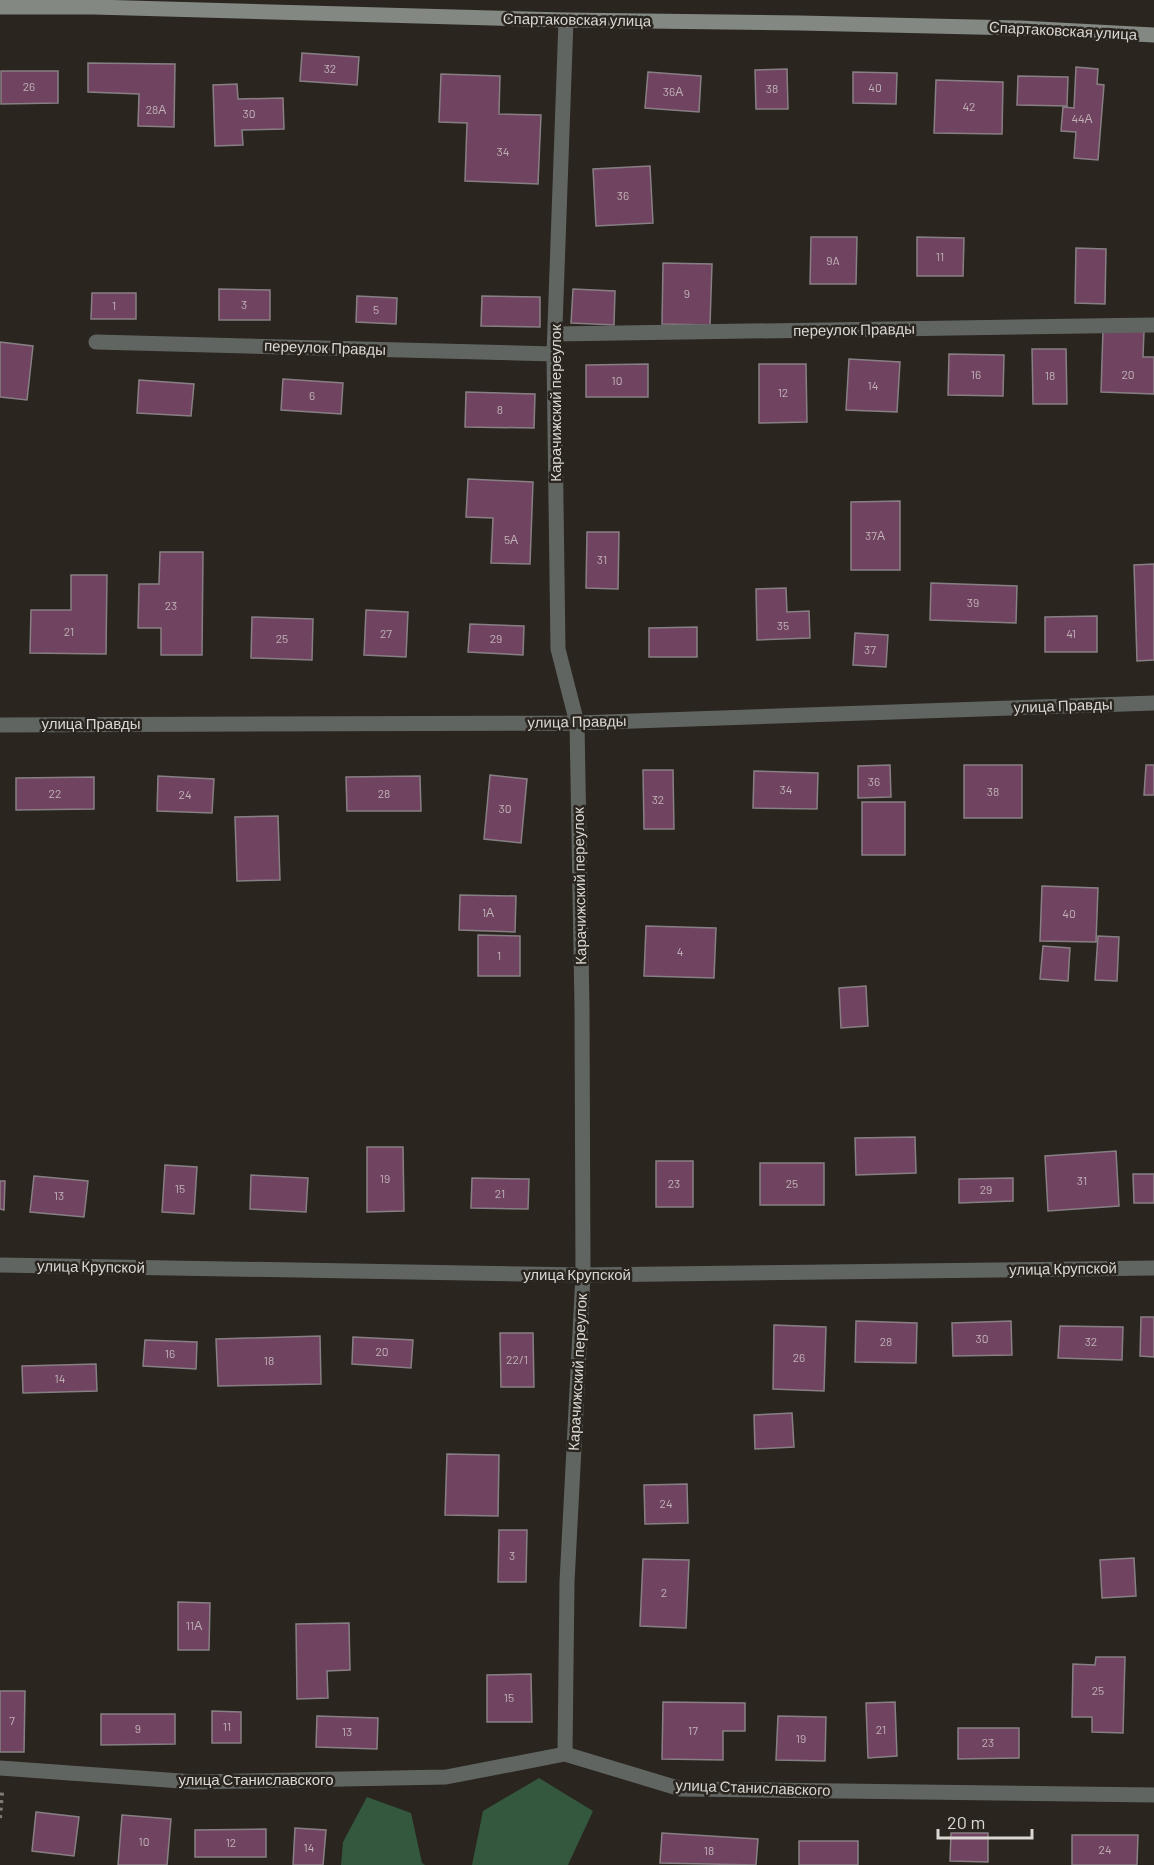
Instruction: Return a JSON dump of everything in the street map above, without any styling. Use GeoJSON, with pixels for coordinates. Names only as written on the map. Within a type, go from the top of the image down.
{"type":"FeatureCollection","features":[{"type":"Feature","properties":{"kind":"street","name":"Спартаковская улица"},"geometry":{"type":"LineString","coordinates":[[0,7],[997,27],[1154,35]]}},
{"type":"Feature","properties":{"kind":"street","name":"Карачижский переулок"},"geometry":{"type":"LineString","coordinates":[[565,1754],[567,1582],[583,1275],[582,1007],[577,723],[558,649],[554,354],[566,20]]}},
{"type":"Feature","properties":{"kind":"street","name":"переулок Правды"},"geometry":{"type":"LineString","coordinates":[[555,334],[1154,325]]}},
{"type":"Feature","properties":{"kind":"street","name":"переулок Правды"},"geometry":{"type":"LineString","coordinates":[[96,342],[554,354]]}},
{"type":"Feature","properties":{"kind":"street","name":"улица Правды"},"geometry":{"type":"LineString","coordinates":[[0,724],[577,723],[1154,703]]}},
{"type":"Feature","properties":{"kind":"street","name":"улица Крупской"},"geometry":{"type":"LineString","coordinates":[[0,1265],[583,1275],[1154,1268]]}},
{"type":"Feature","properties":{"kind":"street","name":"улица Станиславского"},"geometry":{"type":"LineString","coordinates":[[0,1768],[195,1782],[434,1778],[565,1754],[681,1789],[1154,1795]]}},
{"type":"Feature","properties":{"kind":"green space"},"geometry":{"type":"Polygon","coordinates":[[[539,1778],[593,1811],[568,1865],[472,1865],[483,1811],[539,1778]]]}},
{"type":"Feature","properties":{"kind":"green space"},"geometry":{"type":"Polygon","coordinates":[[[367,1797],[411,1813],[422,1863],[425,1865],[341,1865],[343,1842],[367,1797]]]}},
{"type":"Feature","properties":{"kind":"building"},"geometry":{"type":"Polygon","coordinates":[[[302,53],[359,57],[357,85],[300,81],[302,53]]]}},
{"type":"Feature","properties":{"kind":"building"},"geometry":{"type":"Polygon","coordinates":[[[88,63],[175,64],[174,127],[138,126],[139,94],[88,92],[88,63]]]}},
{"type":"Feature","properties":{"kind":"building"},"geometry":{"type":"Polygon","coordinates":[[[1076,67],[1098,69],[1097,84],[1104,85],[1098,160],[1074,158],[1076,132],[1061,131],[1063,107],[1074,108],[1076,67]]]}},
{"type":"Feature","properties":{"kind":"building"},"geometry":{"type":"Polygon","coordinates":[[[787,69],[788,109],[756,109],[755,70],[787,69]]]}},
{"type":"Feature","properties":{"kind":"building"},"geometry":{"type":"Polygon","coordinates":[[[1,71],[58,71],[58,103],[1,104],[1,71]]]}},
{"type":"Feature","properties":{"kind":"building"},"geometry":{"type":"Polygon","coordinates":[[[648,72],[701,76],[699,112],[645,108],[648,72]]]}},
{"type":"Feature","properties":{"kind":"building"},"geometry":{"type":"Polygon","coordinates":[[[853,72],[897,73],[896,104],[853,103],[853,72]]]}},
{"type":"Feature","properties":{"kind":"building"},"geometry":{"type":"Polygon","coordinates":[[[441,74],[500,76],[499,114],[541,115],[538,184],[465,181],[467,123],[439,122],[441,74]]]}},
{"type":"Feature","properties":{"kind":"building"},"geometry":{"type":"Polygon","coordinates":[[[1018,76],[1068,77],[1067,106],[1017,105],[1018,76]]]}},
{"type":"Feature","properties":{"kind":"building"},"geometry":{"type":"Polygon","coordinates":[[[936,80],[1003,82],[1002,134],[934,133],[936,80]]]}},
{"type":"Feature","properties":{"kind":"building"},"geometry":{"type":"Polygon","coordinates":[[[237,84],[238,99],[283,98],[284,129],[242,130],[243,145],[215,146],[213,85],[237,84]]]}},
{"type":"Feature","properties":{"kind":"building"},"geometry":{"type":"Polygon","coordinates":[[[650,166],[653,223],[596,226],[593,169],[650,166]]]}},
{"type":"Feature","properties":{"kind":"building"},"geometry":{"type":"Polygon","coordinates":[[[811,237],[857,237],[856,284],[810,284],[811,237]]]}},
{"type":"Feature","properties":{"kind":"building"},"geometry":{"type":"Polygon","coordinates":[[[917,237],[964,238],[963,276],[917,276],[917,237]]]}},
{"type":"Feature","properties":{"kind":"building"},"geometry":{"type":"Polygon","coordinates":[[[1076,248],[1106,249],[1105,304],[1075,303],[1076,248]]]}},
{"type":"Feature","properties":{"kind":"building"},"geometry":{"type":"Polygon","coordinates":[[[663,263],[712,264],[710,325],[662,324],[663,263]]]}},
{"type":"Feature","properties":{"kind":"building"},"geometry":{"type":"Polygon","coordinates":[[[219,289],[270,290],[270,320],[219,320],[219,289]]]}},
{"type":"Feature","properties":{"kind":"building"},"geometry":{"type":"Polygon","coordinates":[[[573,289],[615,291],[614,325],[571,323],[573,289]]]}},
{"type":"Feature","properties":{"kind":"building"},"geometry":{"type":"Polygon","coordinates":[[[92,293],[136,293],[136,319],[91,319],[92,293]]]}},
{"type":"Feature","properties":{"kind":"building"},"geometry":{"type":"Polygon","coordinates":[[[357,296],[397,298],[396,324],[356,322],[357,296]]]}},
{"type":"Feature","properties":{"kind":"building"},"geometry":{"type":"Polygon","coordinates":[[[482,296],[540,297],[540,327],[481,326],[482,296]]]}},
{"type":"Feature","properties":{"kind":"building"},"geometry":{"type":"Polygon","coordinates":[[[1103,329],[1144,331],[1143,357],[1154,357],[1154,394],[1101,392],[1103,329]]]}},
{"type":"Feature","properties":{"kind":"building"},"geometry":{"type":"Polygon","coordinates":[[[0,342],[33,346],[27,400],[0,397],[0,342]]]}},
{"type":"Feature","properties":{"kind":"building"},"geometry":{"type":"Polygon","coordinates":[[[1032,349],[1066,349],[1067,404],[1033,404],[1032,349]]]}},
{"type":"Feature","properties":{"kind":"building"},"geometry":{"type":"Polygon","coordinates":[[[949,354],[1004,355],[1003,396],[948,395],[949,354]]]}},
{"type":"Feature","properties":{"kind":"building"},"geometry":{"type":"Polygon","coordinates":[[[849,359],[900,362],[897,412],[846,410],[849,359]]]}},
{"type":"Feature","properties":{"kind":"building"},"geometry":{"type":"Polygon","coordinates":[[[648,364],[648,397],[586,397],[586,365],[648,364]]]}},
{"type":"Feature","properties":{"kind":"building"},"geometry":{"type":"Polygon","coordinates":[[[759,364],[806,364],[807,422],[759,423],[759,364]]]}},
{"type":"Feature","properties":{"kind":"building"},"geometry":{"type":"Polygon","coordinates":[[[283,379],[343,383],[341,414],[281,410],[283,379]]]}},
{"type":"Feature","properties":{"kind":"building"},"geometry":{"type":"Polygon","coordinates":[[[139,380],[194,384],[191,416],[137,413],[139,380]]]}},
{"type":"Feature","properties":{"kind":"building"},"geometry":{"type":"Polygon","coordinates":[[[466,392],[535,394],[534,428],[465,427],[466,392]]]}},
{"type":"Feature","properties":{"kind":"building"},"geometry":{"type":"Polygon","coordinates":[[[468,479],[533,482],[530,564],[491,563],[493,518],[466,517],[468,479]]]}},
{"type":"Feature","properties":{"kind":"building"},"geometry":{"type":"Polygon","coordinates":[[[900,501],[900,570],[851,570],[851,502],[900,501]]]}},
{"type":"Feature","properties":{"kind":"building"},"geometry":{"type":"Polygon","coordinates":[[[587,532],[619,532],[618,589],[586,588],[587,532]]]}},
{"type":"Feature","properties":{"kind":"building"},"geometry":{"type":"Polygon","coordinates":[[[160,552],[203,552],[202,655],[161,655],[161,628],[138,628],[139,584],[159,584],[160,552]]]}},
{"type":"Feature","properties":{"kind":"building"},"geometry":{"type":"Polygon","coordinates":[[[1154,564],[1154,660],[1137,661],[1134,565],[1154,564]]]}},
{"type":"Feature","properties":{"kind":"building"},"geometry":{"type":"Polygon","coordinates":[[[71,575],[107,575],[106,654],[30,653],[31,610],[71,610],[71,575]]]}},
{"type":"Feature","properties":{"kind":"building"},"geometry":{"type":"Polygon","coordinates":[[[931,583],[1017,586],[1016,623],[930,620],[931,583]]]}},
{"type":"Feature","properties":{"kind":"building"},"geometry":{"type":"Polygon","coordinates":[[[786,588],[787,612],[809,611],[810,638],[757,640],[756,589],[786,588]]]}},
{"type":"Feature","properties":{"kind":"building"},"geometry":{"type":"Polygon","coordinates":[[[366,610],[408,612],[406,657],[364,655],[366,610]]]}},
{"type":"Feature","properties":{"kind":"building"},"geometry":{"type":"Polygon","coordinates":[[[1097,616],[1097,652],[1045,652],[1045,617],[1097,616]]]}},
{"type":"Feature","properties":{"kind":"building"},"geometry":{"type":"Polygon","coordinates":[[[252,617],[313,619],[312,660],[251,658],[252,617]]]}},
{"type":"Feature","properties":{"kind":"building"},"geometry":{"type":"Polygon","coordinates":[[[470,624],[524,626],[523,655],[468,652],[470,624]]]}},
{"type":"Feature","properties":{"kind":"building"},"geometry":{"type":"Polygon","coordinates":[[[697,627],[697,657],[649,657],[649,628],[697,627]]]}},
{"type":"Feature","properties":{"kind":"building"},"geometry":{"type":"Polygon","coordinates":[[[855,633],[888,635],[886,667],[853,665],[855,633]]]}},
{"type":"Feature","properties":{"kind":"building"},"geometry":{"type":"Polygon","coordinates":[[[890,765],[891,797],[858,798],[858,766],[890,765]]]}},
{"type":"Feature","properties":{"kind":"building"},"geometry":{"type":"Polygon","coordinates":[[[964,765],[1022,765],[1022,818],[964,818],[964,765]]]}},
{"type":"Feature","properties":{"kind":"building"},"geometry":{"type":"Polygon","coordinates":[[[1146,765],[1154,765],[1154,795],[1144,795],[1146,765]]]}},
{"type":"Feature","properties":{"kind":"building"},"geometry":{"type":"Polygon","coordinates":[[[643,770],[673,770],[674,829],[644,829],[643,770]]]}},
{"type":"Feature","properties":{"kind":"building"},"geometry":{"type":"Polygon","coordinates":[[[754,771],[818,773],[817,809],[753,808],[754,771]]]}},
{"type":"Feature","properties":{"kind":"building"},"geometry":{"type":"Polygon","coordinates":[[[490,775],[527,779],[521,843],[484,839],[490,775]]]}},
{"type":"Feature","properties":{"kind":"building"},"geometry":{"type":"Polygon","coordinates":[[[158,776],[214,779],[212,813],[157,811],[158,776]]]}},
{"type":"Feature","properties":{"kind":"building"},"geometry":{"type":"Polygon","coordinates":[[[420,776],[421,811],[347,811],[346,777],[420,776]]]}},
{"type":"Feature","properties":{"kind":"building"},"geometry":{"type":"Polygon","coordinates":[[[94,777],[94,809],[16,810],[16,778],[94,777]]]}},
{"type":"Feature","properties":{"kind":"building"},"geometry":{"type":"Polygon","coordinates":[[[862,802],[905,802],[905,855],[862,855],[862,802]]]}},
{"type":"Feature","properties":{"kind":"building"},"geometry":{"type":"Polygon","coordinates":[[[278,816],[280,880],[237,881],[235,817],[278,816]]]}},
{"type":"Feature","properties":{"kind":"building"},"geometry":{"type":"Polygon","coordinates":[[[1042,886],[1098,888],[1096,942],[1040,941],[1042,886]]]}},
{"type":"Feature","properties":{"kind":"building"},"geometry":{"type":"Polygon","coordinates":[[[460,895],[516,896],[515,932],[459,930],[460,895]]]}},
{"type":"Feature","properties":{"kind":"building"},"geometry":{"type":"Polygon","coordinates":[[[646,926],[716,928],[714,978],[644,976],[646,926]]]}},
{"type":"Feature","properties":{"kind":"building"},"geometry":{"type":"Polygon","coordinates":[[[478,935],[520,936],[520,976],[478,976],[478,935]]]}},
{"type":"Feature","properties":{"kind":"building"},"geometry":{"type":"Polygon","coordinates":[[[1098,936],[1119,937],[1117,981],[1095,980],[1098,936]]]}},
{"type":"Feature","properties":{"kind":"building"},"geometry":{"type":"Polygon","coordinates":[[[1043,946],[1070,948],[1068,981],[1040,979],[1043,946]]]}},
{"type":"Feature","properties":{"kind":"building"},"geometry":{"type":"Polygon","coordinates":[[[866,986],[868,1026],[841,1028],[839,988],[866,986]]]}},
{"type":"Feature","properties":{"kind":"building"},"geometry":{"type":"Polygon","coordinates":[[[915,1137],[916,1173],[856,1175],[855,1138],[915,1137]]]}},
{"type":"Feature","properties":{"kind":"building"},"geometry":{"type":"Polygon","coordinates":[[[367,1147],[403,1147],[404,1211],[367,1212],[367,1147]]]}},
{"type":"Feature","properties":{"kind":"building"},"geometry":{"type":"Polygon","coordinates":[[[1116,1151],[1119,1206],[1048,1211],[1045,1156],[1116,1151]]]}},
{"type":"Feature","properties":{"kind":"building"},"geometry":{"type":"Polygon","coordinates":[[[656,1161],[693,1161],[693,1207],[656,1207],[656,1161]]]}},
{"type":"Feature","properties":{"kind":"building"},"geometry":{"type":"Polygon","coordinates":[[[760,1163],[824,1163],[824,1205],[760,1205],[760,1163]]]}},
{"type":"Feature","properties":{"kind":"building"},"geometry":{"type":"Polygon","coordinates":[[[165,1165],[197,1167],[194,1214],[162,1212],[165,1165]]]}},
{"type":"Feature","properties":{"kind":"building"},"geometry":{"type":"Polygon","coordinates":[[[1133,1174],[1154,1174],[1154,1203],[1134,1203],[1133,1174]]]}},
{"type":"Feature","properties":{"kind":"building"},"geometry":{"type":"Polygon","coordinates":[[[251,1175],[308,1178],[306,1212],[250,1209],[251,1175]]]}},
{"type":"Feature","properties":{"kind":"building"},"geometry":{"type":"Polygon","coordinates":[[[34,1176],[88,1181],[84,1217],[30,1212],[34,1176]]]}},
{"type":"Feature","properties":{"kind":"building"},"geometry":{"type":"Polygon","coordinates":[[[472,1178],[529,1179],[528,1209],[471,1208],[472,1178]]]}},
{"type":"Feature","properties":{"kind":"building"},"geometry":{"type":"Polygon","coordinates":[[[1013,1178],[1013,1201],[959,1203],[959,1179],[1013,1178]]]}},
{"type":"Feature","properties":{"kind":"building"},"geometry":{"type":"Polygon","coordinates":[[[0,1181],[5,1181],[4,1210],[0,1209],[0,1181]]]}},
{"type":"Feature","properties":{"kind":"building"},"geometry":{"type":"Polygon","coordinates":[[[1141,1317],[1154,1317],[1154,1357],[1140,1356],[1141,1317]]]}},
{"type":"Feature","properties":{"kind":"building"},"geometry":{"type":"Polygon","coordinates":[[[856,1321],[917,1323],[916,1363],[855,1362],[856,1321]]]}},
{"type":"Feature","properties":{"kind":"building"},"geometry":{"type":"Polygon","coordinates":[[[1011,1321],[1012,1355],[953,1356],[952,1323],[1011,1321]]]}},
{"type":"Feature","properties":{"kind":"building"},"geometry":{"type":"Polygon","coordinates":[[[774,1325],[826,1327],[824,1391],[773,1389],[774,1325]]]}},
{"type":"Feature","properties":{"kind":"building"},"geometry":{"type":"Polygon","coordinates":[[[1060,1326],[1123,1327],[1122,1360],[1058,1358],[1060,1326]]]}},
{"type":"Feature","properties":{"kind":"building"},"geometry":{"type":"Polygon","coordinates":[[[500,1333],[533,1333],[534,1387],[501,1387],[500,1333]]]}},
{"type":"Feature","properties":{"kind":"building"},"geometry":{"type":"Polygon","coordinates":[[[320,1336],[321,1384],[218,1386],[216,1339],[320,1336]]]}},
{"type":"Feature","properties":{"kind":"building"},"geometry":{"type":"Polygon","coordinates":[[[353,1337],[413,1340],[411,1368],[352,1364],[353,1337]]]}},
{"type":"Feature","properties":{"kind":"building"},"geometry":{"type":"Polygon","coordinates":[[[145,1340],[197,1342],[196,1369],[143,1366],[145,1340]]]}},
{"type":"Feature","properties":{"kind":"building"},"geometry":{"type":"Polygon","coordinates":[[[96,1364],[97,1391],[23,1393],[22,1366],[96,1364]]]}},
{"type":"Feature","properties":{"kind":"building"},"geometry":{"type":"Polygon","coordinates":[[[792,1413],[794,1447],[755,1449],[754,1415],[792,1413]]]}},
{"type":"Feature","properties":{"kind":"building"},"geometry":{"type":"Polygon","coordinates":[[[447,1454],[499,1455],[498,1516],[445,1515],[447,1454]]]}},
{"type":"Feature","properties":{"kind":"building"},"geometry":{"type":"Polygon","coordinates":[[[687,1484],[688,1523],[645,1524],[644,1485],[687,1484]]]}},
{"type":"Feature","properties":{"kind":"building"},"geometry":{"type":"Polygon","coordinates":[[[499,1530],[527,1530],[526,1582],[498,1582],[499,1530]]]}},
{"type":"Feature","properties":{"kind":"building"},"geometry":{"type":"Polygon","coordinates":[[[1134,1558],[1136,1596],[1102,1598],[1100,1560],[1134,1558]]]}},
{"type":"Feature","properties":{"kind":"building"},"geometry":{"type":"Polygon","coordinates":[[[643,1559],[689,1560],[686,1628],[640,1626],[643,1559]]]}},
{"type":"Feature","properties":{"kind":"building"},"geometry":{"type":"Polygon","coordinates":[[[178,1602],[210,1603],[209,1650],[178,1650],[178,1602]]]}},
{"type":"Feature","properties":{"kind":"building"},"geometry":{"type":"Polygon","coordinates":[[[349,1623],[350,1670],[327,1671],[328,1698],[297,1699],[296,1624],[349,1623]]]}},
{"type":"Feature","properties":{"kind":"building"},"geometry":{"type":"Polygon","coordinates":[[[1096,1657],[1125,1657],[1123,1733],[1092,1732],[1092,1717],[1072,1717],[1073,1664],[1095,1665],[1096,1657]]]}},
{"type":"Feature","properties":{"kind":"building"},"geometry":{"type":"Polygon","coordinates":[[[531,1674],[532,1722],[487,1722],[487,1675],[531,1674]]]}},
{"type":"Feature","properties":{"kind":"building"},"geometry":{"type":"Polygon","coordinates":[[[0,1691],[25,1691],[24,1752],[0,1752],[0,1691]]]}},
{"type":"Feature","properties":{"kind":"building"},"geometry":{"type":"Polygon","coordinates":[[[663,1702],[745,1703],[745,1731],[723,1731],[723,1760],[662,1759],[663,1702]]]}},
{"type":"Feature","properties":{"kind":"building"},"geometry":{"type":"Polygon","coordinates":[[[895,1702],[897,1756],[868,1758],[866,1703],[895,1702]]]}},
{"type":"Feature","properties":{"kind":"building"},"geometry":{"type":"Polygon","coordinates":[[[212,1711],[241,1712],[241,1743],[212,1743],[212,1711]]]}},
{"type":"Feature","properties":{"kind":"building"},"geometry":{"type":"Polygon","coordinates":[[[101,1714],[175,1714],[175,1744],[101,1745],[101,1714]]]}},
{"type":"Feature","properties":{"kind":"building"},"geometry":{"type":"Polygon","coordinates":[[[317,1716],[378,1718],[377,1749],[316,1747],[317,1716]]]}},
{"type":"Feature","properties":{"kind":"building"},"geometry":{"type":"Polygon","coordinates":[[[778,1716],[826,1717],[825,1761],[776,1760],[778,1716]]]}},
{"type":"Feature","properties":{"kind":"building"},"geometry":{"type":"Polygon","coordinates":[[[958,1728],[1019,1728],[1019,1758],[958,1759],[958,1728]]]}},
{"type":"Feature","properties":{"kind":"building"},"geometry":{"type":"Polygon","coordinates":[[[36,1812],[79,1817],[74,1856],[32,1851],[36,1812]]]}},
{"type":"Feature","properties":{"kind":"building"},"geometry":{"type":"Polygon","coordinates":[[[122,1815],[171,1819],[167,1865],[118,1865],[122,1815]]]}},
{"type":"Feature","properties":{"kind":"building"},"geometry":{"type":"Polygon","coordinates":[[[295,1828],[326,1830],[323,1865],[293,1865],[295,1828]]]}},
{"type":"Feature","properties":{"kind":"building"},"geometry":{"type":"Polygon","coordinates":[[[266,1829],[266,1857],[195,1857],[195,1830],[266,1829]]]}},
{"type":"Feature","properties":{"kind":"building"},"geometry":{"type":"Polygon","coordinates":[[[662,1833],[758,1839],[756,1865],[660,1863],[662,1833]]]}},
{"type":"Feature","properties":{"kind":"building"},"geometry":{"type":"Polygon","coordinates":[[[951,1833],[988,1833],[988,1862],[950,1861],[951,1833]]]}},
{"type":"Feature","properties":{"kind":"building"},"geometry":{"type":"Polygon","coordinates":[[[1072,1835],[1138,1835],[1137,1865],[1072,1865],[1072,1835]]]}},
{"type":"Feature","properties":{"kind":"building"},"geometry":{"type":"Polygon","coordinates":[[[799,1841],[858,1841],[858,1865],[799,1865],[799,1841]]]}}]}
